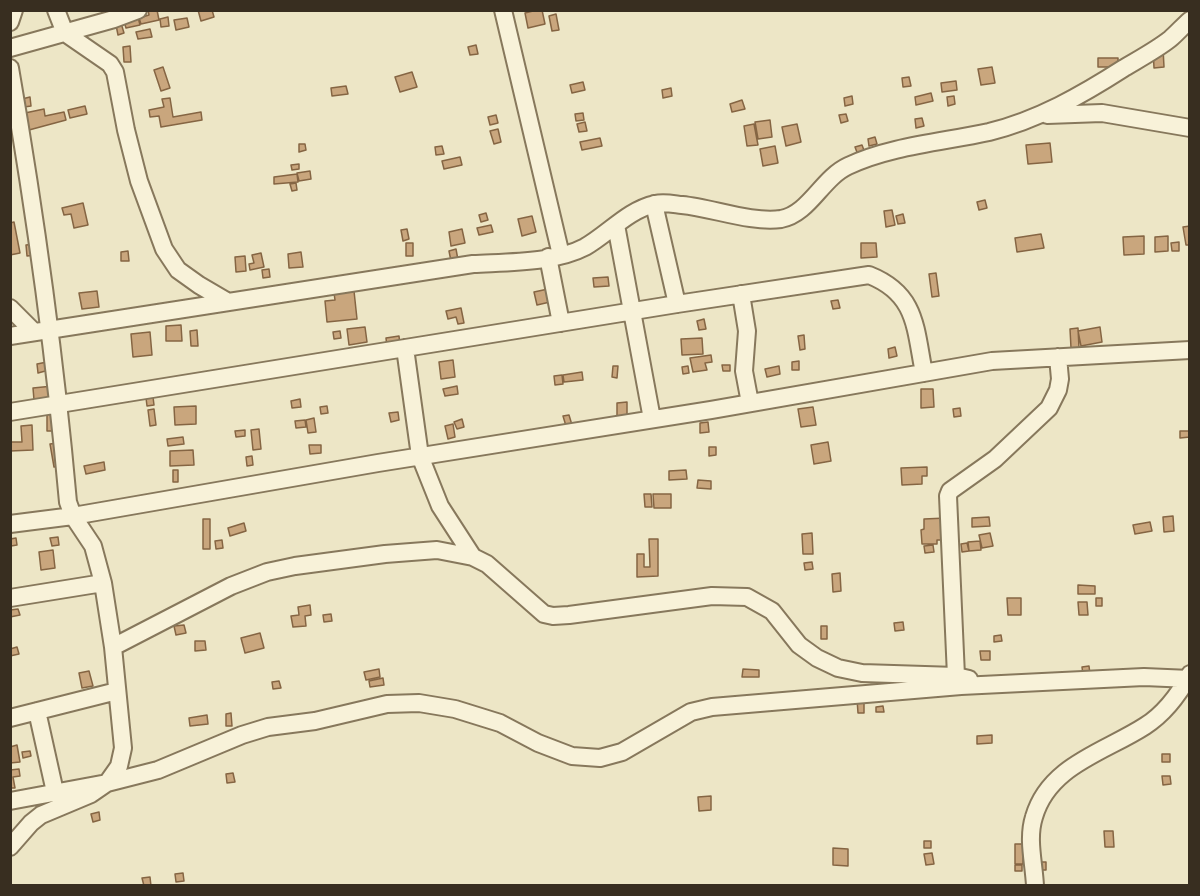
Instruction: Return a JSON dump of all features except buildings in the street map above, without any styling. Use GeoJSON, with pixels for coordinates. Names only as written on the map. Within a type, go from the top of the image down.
{"type":"FeatureCollection","features":[{"type":"Feature","properties":{"kind":"street"},"geometry":{"type":"LineString","coordinates":[[10,22],[14,10]]}},
{"type":"Feature","properties":{"kind":"street"},"geometry":{"type":"LineString","coordinates":[[56,10],[65,33],[110,64],[115,72],[139,181],[164,249],[178,270],[228,302]]}},
{"type":"Feature","properties":{"kind":"street"},"geometry":{"type":"LineString","coordinates":[[10,48],[138,10]]}},
{"type":"Feature","properties":{"kind":"street"},"geometry":{"type":"LineString","coordinates":[[503,10],[555,256],[561,322]]}},
{"type":"Feature","properties":{"kind":"street"},"geometry":{"type":"LineString","coordinates":[[10,336],[474,264],[555,256],[587,246],[616,225],[654,204],[668,203],[706,207],[752,218],[782,219],[793,215],[803,207],[834,175],[847,166],[872,157],[990,131],[1040,116],[1161,45],[1190,20]]}},
{"type":"Feature","properties":{"kind":"street"},"geometry":{"type":"LineString","coordinates":[[10,68],[33,197],[42,331],[59,404],[69,502],[73,516],[93,546],[104,583],[123,748],[119,766],[107,783],[91,794],[41,815],[10,847]]}},
{"type":"Feature","properties":{"kind":"street"},"geometry":{"type":"LineString","coordinates":[[1040,116],[1102,113],[1190,128]]}},
{"type":"Feature","properties":{"kind":"street"},"geometry":{"type":"LineString","coordinates":[[654,204],[677,304]]}},
{"type":"Feature","properties":{"kind":"street"},"geometry":{"type":"LineString","coordinates":[[616,225],[652,419]]}},
{"type":"Feature","properties":{"kind":"street"},"geometry":{"type":"LineString","coordinates":[[10,412],[561,322],[869,276],[884,281],[897,290],[908,305],[914,321],[924,373]]}},
{"type":"Feature","properties":{"kind":"street"},"geometry":{"type":"LineString","coordinates":[[741,294],[747,331],[744,371],[750,403]]}},
{"type":"Feature","properties":{"kind":"street"},"geometry":{"type":"LineString","coordinates":[[10,308],[42,331]]}},
{"type":"Feature","properties":{"kind":"street"},"geometry":{"type":"LineString","coordinates":[[405,348],[420,456],[440,506],[473,557]]}},
{"type":"Feature","properties":{"kind":"street"},"geometry":{"type":"LineString","coordinates":[[10,524],[73,516],[992,361],[1190,350]]}},
{"type":"Feature","properties":{"kind":"street"},"geometry":{"type":"LineString","coordinates":[[956,676],[948,496],[950,491],[995,459],[1048,408],[1058,390],[1060,379],[1058,357]]}},
{"type":"Feature","properties":{"kind":"street"},"geometry":{"type":"LineString","coordinates":[[113,647],[231,586],[267,572],[328,561],[437,550],[473,557],[487,564],[544,614],[569,615],[712,596],[747,597],[772,612],[799,645],[817,658],[838,668],[862,673],[956,676],[985,685]]}},
{"type":"Feature","properties":{"kind":"street"},"geometry":{"type":"LineString","coordinates":[[10,598],[104,583]]}},
{"type":"Feature","properties":{"kind":"street"},"geometry":{"type":"LineString","coordinates":[[10,801],[107,783],[158,770],[242,735],[268,727],[315,721],[387,704],[419,703],[454,709],[500,723],[538,743],[572,756],[600,758],[622,752],[675,719],[712,707],[985,685],[1189,677]]}},
{"type":"Feature","properties":{"kind":"street"},"geometry":{"type":"LineString","coordinates":[[1035,885],[1031,835],[1033,817],[1048,790],[1069,766],[1146,725],[1166,708],[1189,677]]}},
{"type":"Feature","properties":{"kind":"street"},"geometry":{"type":"LineString","coordinates":[[10,718],[117,691]]}},
{"type":"Feature","properties":{"kind":"street"},"geometry":{"type":"LineString","coordinates":[[36,711],[55,792]]}}]}
